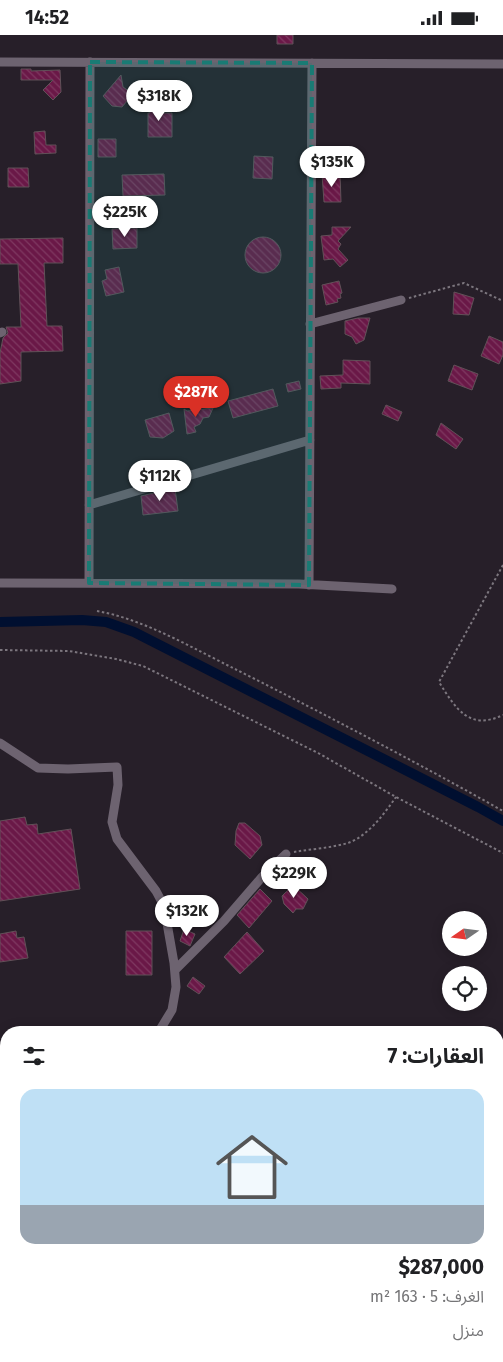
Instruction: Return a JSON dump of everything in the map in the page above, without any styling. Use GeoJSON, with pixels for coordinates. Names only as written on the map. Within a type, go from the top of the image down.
{"type":"FeatureCollection","features":[{"type":"Feature","properties":{"kind":"street"},"geometry":{"type":"LineString","coordinates":[[0,62],[503,64]]}},
{"type":"Feature","properties":{"kind":"street"},"geometry":{"type":"LineString","coordinates":[[89,583],[90,62]]}},
{"type":"Feature","properties":{"kind":"street"},"geometry":{"type":"LineString","coordinates":[[309,585],[312,63]]}},
{"type":"Feature","properties":{"kind":"street"},"geometry":{"type":"LineString","coordinates":[[310,324],[401,301]]}},
{"type":"Feature","properties":{"kind":"street"},"geometry":{"type":"LineString","coordinates":[[89,505],[310,439]]}},
{"type":"Feature","properties":{"kind":"street"},"geometry":{"type":"LineString","coordinates":[[0,583],[309,585],[392,589]]}},
{"type":"Feature","properties":{"kind":"street"},"geometry":{"type":"LineString","coordinates":[[0,743],[38,768],[117,767],[118,785],[112,822],[117,839],[156,891],[164,906],[176,987],[172,1010],[162,1026]]}},
{"type":"Feature","properties":{"kind":"street"},"geometry":{"type":"LineString","coordinates":[[175,971],[224,921],[262,877],[286,854]]}},
{"type":"Feature","properties":{"kind":"path"},"geometry":{"type":"LineString","coordinates":[[401,301],[464,283],[503,301]]}},
{"type":"Feature","properties":{"kind":"path"},"geometry":{"type":"LineString","coordinates":[[503,565],[439,682],[452,703],[468,718],[490,721],[503,715]]}},
{"type":"Feature","properties":{"kind":"path"},"geometry":{"type":"LineString","coordinates":[[96,611],[128,619],[189,646],[413,760],[503,811]]}},
{"type":"Feature","properties":{"kind":"path"},"geometry":{"type":"LineString","coordinates":[[0,650],[69,651],[116,659],[143,667],[318,753],[396,797],[503,853]]}},
{"type":"Feature","properties":{"kind":"path"},"geometry":{"type":"LineString","coordinates":[[286,854],[348,843],[361,836],[384,813],[396,797]]}},
{"type":"Feature","properties":{"kind":"highlighted area"},"geometry":{"type":"Polygon","coordinates":[[[90,62],[312,63],[309,585],[89,583],[90,62]]]}},
{"type":"Feature","properties":{"kind":"building"},"geometry":{"type":"Polygon","coordinates":[[[277,35],[293,35],[293,44],[277,44],[277,35]]]}},
{"type":"Feature","properties":{"kind":"building"},"geometry":{"type":"Polygon","coordinates":[[[21,69],[31,69],[31,71],[60,70],[61,92],[53,100],[43,90],[53,80],[21,80],[21,69]]]}},
{"type":"Feature","properties":{"kind":"building"},"geometry":{"type":"Polygon","coordinates":[[[121,75],[123,87],[133,94],[122,107],[112,106],[103,96],[121,75]]]}},
{"type":"Feature","properties":{"kind":"building"},"geometry":{"type":"Polygon","coordinates":[[[157,99],[159,113],[172,113],[172,137],[148,137],[148,113],[150,113],[148,100],[157,99]]]}},
{"type":"Feature","properties":{"kind":"building"},"geometry":{"type":"Polygon","coordinates":[[[45,131],[46,145],[56,145],[56,153],[35,154],[34,132],[45,131]]]}},
{"type":"Feature","properties":{"kind":"building"},"geometry":{"type":"Polygon","coordinates":[[[98,139],[116,139],[116,157],[98,157],[98,139]]]}},
{"type":"Feature","properties":{"kind":"building"},"geometry":{"type":"Polygon","coordinates":[[[254,156],[273,157],[272,179],[253,178],[254,156]]]}},
{"type":"Feature","properties":{"kind":"building"},"geometry":{"type":"Polygon","coordinates":[[[8,168],[28,168],[29,187],[8,187],[8,168]]]}},
{"type":"Feature","properties":{"kind":"building"},"geometry":{"type":"Polygon","coordinates":[[[340,173],[341,202],[324,202],[322,174],[340,173]]]}},
{"type":"Feature","properties":{"kind":"building"},"geometry":{"type":"Polygon","coordinates":[[[164,174],[165,195],[123,196],[122,175],[164,174]]]}},
{"type":"Feature","properties":{"kind":"building"},"geometry":{"type":"Polygon","coordinates":[[[332,227],[351,227],[338,241],[341,244],[338,249],[348,260],[340,267],[333,259],[324,260],[321,236],[332,235],[332,227]]]}},
{"type":"Feature","properties":{"kind":"building"},"geometry":{"type":"Polygon","coordinates":[[[137,228],[137,248],[113,249],[112,229],[137,228]]]}},
{"type":"Feature","properties":{"kind":"building"},"geometry":{"type":"Polygon","coordinates":[[[263,237],[270,238],[276,242],[280,248],[280,262],[276,268],[270,272],[263,273],[256,272],[250,268],[246,262],[245,255],[246,248],[250,242],[256,238],[263,237]]]}},
{"type":"Feature","properties":{"kind":"building"},"geometry":{"type":"Polygon","coordinates":[[[63,238],[63,263],[44,263],[47,326],[62,326],[63,351],[21,352],[21,381],[0,384],[0,353],[3,338],[8,333],[6,327],[21,327],[18,264],[0,264],[0,239],[63,238]]]}},
{"type":"Feature","properties":{"kind":"building"},"geometry":{"type":"Polygon","coordinates":[[[119,267],[124,292],[106,296],[102,281],[107,279],[105,270],[119,267]]]}},
{"type":"Feature","properties":{"kind":"building"},"geometry":{"type":"Polygon","coordinates":[[[339,281],[342,293],[340,294],[341,298],[337,299],[338,302],[326,305],[322,285],[339,281]]]}},
{"type":"Feature","properties":{"kind":"building"},"geometry":{"type":"Polygon","coordinates":[[[454,292],[474,298],[469,315],[453,314],[454,292]]]}},
{"type":"Feature","properties":{"kind":"building"},"geometry":{"type":"Polygon","coordinates":[[[370,318],[364,340],[356,344],[352,337],[345,334],[345,321],[370,318]]]}},
{"type":"Feature","properties":{"kind":"building"},"geometry":{"type":"Polygon","coordinates":[[[489,336],[503,342],[503,355],[499,364],[481,356],[489,336]]]}},
{"type":"Feature","properties":{"kind":"building"},"geometry":{"type":"Polygon","coordinates":[[[343,360],[370,361],[370,384],[341,383],[341,388],[321,389],[320,376],[343,375],[343,360]]]}},
{"type":"Feature","properties":{"kind":"building"},"geometry":{"type":"Polygon","coordinates":[[[454,365],[478,374],[472,390],[448,381],[454,365]]]}},
{"type":"Feature","properties":{"kind":"building"},"geometry":{"type":"Polygon","coordinates":[[[299,381],[301,389],[288,392],[286,384],[299,381]]]}},
{"type":"Feature","properties":{"kind":"building"},"geometry":{"type":"Polygon","coordinates":[[[273,389],[278,406],[233,418],[228,401],[273,389]]]}},
{"type":"Feature","properties":{"kind":"building"},"geometry":{"type":"Polygon","coordinates":[[[386,405],[402,412],[398,421],[382,414],[386,405]]]}},
{"type":"Feature","properties":{"kind":"building"},"geometry":{"type":"Polygon","coordinates":[[[213,408],[209,417],[203,418],[200,424],[194,427],[196,432],[187,434],[184,409],[187,411],[213,408]]]}},
{"type":"Feature","properties":{"kind":"building"},"geometry":{"type":"Polygon","coordinates":[[[169,413],[174,431],[163,438],[150,437],[145,420],[169,413]]]}},
{"type":"Feature","properties":{"kind":"building"},"geometry":{"type":"Polygon","coordinates":[[[441,423],[463,439],[456,449],[436,435],[441,423]]]}},
{"type":"Feature","properties":{"kind":"building"},"geometry":{"type":"Polygon","coordinates":[[[175,488],[178,511],[143,515],[141,496],[175,488]]]}},
{"type":"Feature","properties":{"kind":"building"},"geometry":{"type":"Polygon","coordinates":[[[25,817],[27,825],[37,824],[38,834],[71,829],[80,889],[0,901],[0,821],[25,817]]]}},
{"type":"Feature","properties":{"kind":"building"},"geometry":{"type":"Polygon","coordinates":[[[239,823],[245,823],[260,836],[262,845],[250,859],[235,845],[236,831],[239,823]]]}},
{"type":"Feature","properties":{"kind":"building"},"geometry":{"type":"Polygon","coordinates":[[[293,885],[308,899],[303,909],[296,909],[293,913],[284,904],[282,896],[293,885]]]}},
{"type":"Feature","properties":{"kind":"building"},"geometry":{"type":"Polygon","coordinates":[[[260,889],[272,901],[249,928],[237,915],[260,889]]]}},
{"type":"Feature","properties":{"kind":"building"},"geometry":{"type":"Polygon","coordinates":[[[184,929],[195,934],[190,946],[180,941],[184,929]]]}},
{"type":"Feature","properties":{"kind":"building"},"geometry":{"type":"Polygon","coordinates":[[[16,931],[17,938],[24,937],[28,958],[0,962],[0,934],[16,931]]]}},
{"type":"Feature","properties":{"kind":"building"},"geometry":{"type":"Polygon","coordinates":[[[126,931],[152,931],[152,975],[126,975],[126,931]]]}},
{"type":"Feature","properties":{"kind":"building"},"geometry":{"type":"Polygon","coordinates":[[[247,932],[264,951],[240,974],[224,957],[247,932]]]}},
{"type":"Feature","properties":{"kind":"building"},"geometry":{"type":"Polygon","coordinates":[[[193,977],[205,986],[199,994],[187,986],[193,977]]]}},
{"type":"Feature","properties":{"kind":"waterway"},"geometry":{"type":"LineString","coordinates":[[0,622],[82,620],[106,622],[134,632],[503,821]]}}]}
